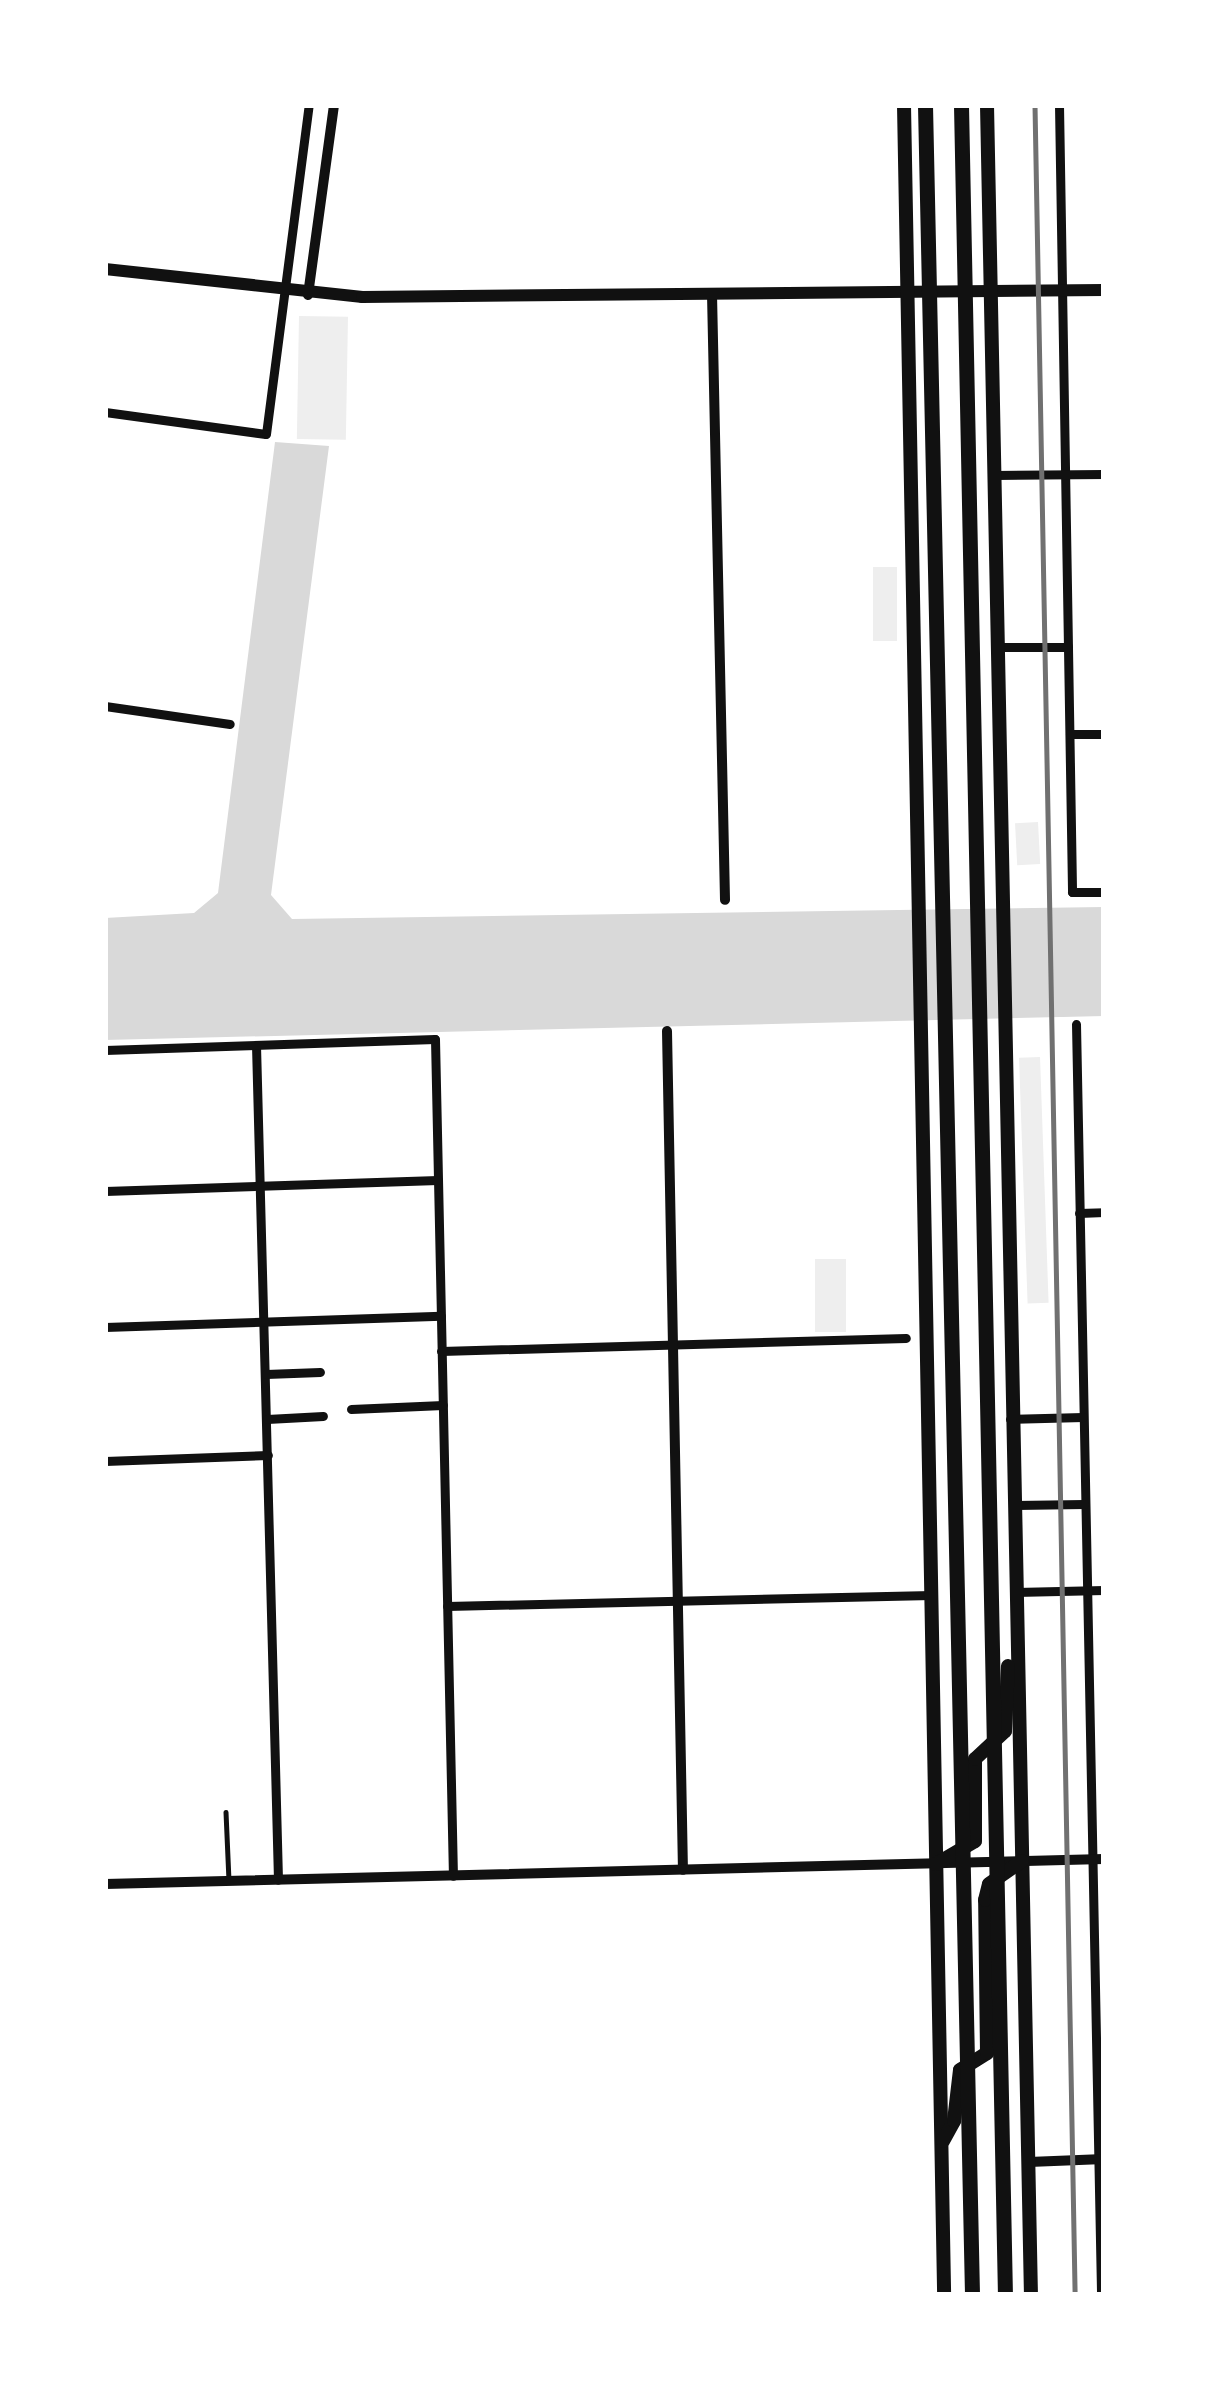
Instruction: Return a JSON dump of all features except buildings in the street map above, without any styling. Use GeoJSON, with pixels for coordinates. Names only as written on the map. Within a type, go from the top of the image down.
{"type":"FeatureCollection","features":[{"type":"Feature","properties":{"kind":"highway"},"geometry":{"type":"LineString","coordinates":[[904,105],[944,2295]]}},
{"type":"Feature","properties":{"kind":"highway"},"geometry":{"type":"LineString","coordinates":[[925,105],[972,2295]]}},
{"type":"Feature","properties":{"kind":"highway"},"geometry":{"type":"LineString","coordinates":[[961,105],[1005,2295]]}},
{"type":"Feature","properties":{"kind":"highway"},"geometry":{"type":"LineString","coordinates":[[987,105],[1031,2295]]}},
{"type":"Feature","properties":{"kind":"highway"},"geometry":{"type":"LineString","coordinates":[[936,1864],[975,1841],[976,1759],[1005,1732],[1008,1636],[1016,1627]]}},
{"type":"Feature","properties":{"kind":"highway"},"geometry":{"type":"LineString","coordinates":[[941,2145],[954,2121],[960,2070],[987,2053],[985,1900],[989,1884],[1022,1861]]}},
{"type":"Feature","properties":{"kind":"main road"},"geometry":{"type":"LineString","coordinates":[[105,269],[308,295],[1104,290]]}},
{"type":"Feature","properties":{"kind":"street"},"geometry":{"type":"LineString","coordinates":[[105,412],[266,434],[309,105]]}},
{"type":"Feature","properties":{"kind":"street"},"geometry":{"type":"LineString","coordinates":[[308,295],[334,105]]}},
{"type":"Feature","properties":{"kind":"street"},"geometry":{"type":"LineString","coordinates":[[1059,105],[1072,892],[1104,892]]}},
{"type":"Feature","properties":{"kind":"street"},"geometry":{"type":"LineString","coordinates":[[712,294],[724,900]]}},
{"type":"Feature","properties":{"kind":"street"},"geometry":{"type":"LineString","coordinates":[[994,475],[1104,474]]}},
{"type":"Feature","properties":{"kind":"street"},"geometry":{"type":"LineString","coordinates":[[998,647],[1068,647]]}},
{"type":"Feature","properties":{"kind":"street"},"geometry":{"type":"LineString","coordinates":[[105,706],[230,724]]}},
{"type":"Feature","properties":{"kind":"street"},"geometry":{"type":"LineString","coordinates":[[1070,734],[1104,734]]}},
{"type":"Feature","properties":{"kind":"street"},"geometry":{"type":"LineString","coordinates":[[1076,1024],[1086,1591],[1098,1859],[1101,2295]]}},
{"type":"Feature","properties":{"kind":"street"},"geometry":{"type":"LineString","coordinates":[[667,1031],[682,1870]]}},
{"type":"Feature","properties":{"kind":"street"},"geometry":{"type":"LineString","coordinates":[[105,1050],[435,1039],[453,1876]]}},
{"type":"Feature","properties":{"kind":"street"},"geometry":{"type":"LineString","coordinates":[[256,1045],[278,1880]]}},
{"type":"Feature","properties":{"kind":"street"},"geometry":{"type":"LineString","coordinates":[[105,1191],[438,1180]]}},
{"type":"Feature","properties":{"kind":"street"},"geometry":{"type":"LineString","coordinates":[[1079,1213],[1104,1212]]}},
{"type":"Feature","properties":{"kind":"street"},"geometry":{"type":"LineString","coordinates":[[105,1327],[441,1316]]}},
{"type":"Feature","properties":{"kind":"street"},"geometry":{"type":"LineString","coordinates":[[441,1351],[906,1338]]}},
{"type":"Feature","properties":{"kind":"street"},"geometry":{"type":"LineString","coordinates":[[266,1374],[320,1372]]}},
{"type":"Feature","properties":{"kind":"street"},"geometry":{"type":"LineString","coordinates":[[351,1409],[442,1405]]}},
{"type":"Feature","properties":{"kind":"street"},"geometry":{"type":"LineString","coordinates":[[267,1420],[323,1416]]}},
{"type":"Feature","properties":{"kind":"street"},"geometry":{"type":"LineString","coordinates":[[1010,1419],[1083,1417]]}},
{"type":"Feature","properties":{"kind":"street"},"geometry":{"type":"LineString","coordinates":[[105,1461],[268,1455]]}},
{"type":"Feature","properties":{"kind":"street"},"geometry":{"type":"LineString","coordinates":[[1013,1505],[1084,1504]]}},
{"type":"Feature","properties":{"kind":"street"},"geometry":{"type":"LineString","coordinates":[[1015,1592],[1104,1590]]}},
{"type":"Feature","properties":{"kind":"street"},"geometry":{"type":"LineString","coordinates":[[447,1606],[932,1595]]}},
{"type":"Feature","properties":{"kind":"street"},"geometry":{"type":"LineString","coordinates":[[105,1884],[1098,1859]]}},
{"type":"Feature","properties":{"kind":"street"},"geometry":{"type":"LineString","coordinates":[[1029,2162],[1101,2159]]}},
{"type":"Feature","properties":{"kind":"lane"},"geometry":{"type":"LineString","coordinates":[[226,1813],[229,1881]]}},
{"type":"Feature","properties":{"kind":"shaded area"},"geometry":{"type":"Polygon","coordinates":[[[299,316],[348,317],[346,440],[297,439],[299,316]]]}},
{"type":"Feature","properties":{"kind":"shaded area"},"geometry":{"type":"Polygon","coordinates":[[[275,442],[329,446],[271,895],[292,919],[1104,907],[1104,1016],[105,1040],[105,918],[194,913],[218,893],[275,442]]]}},
{"type":"Feature","properties":{"kind":"shaded area"},"geometry":{"type":"Polygon","coordinates":[[[873,567],[897,567],[897,641],[873,641],[873,567]]]}},
{"type":"Feature","properties":{"kind":"shaded area"},"geometry":{"type":"Polygon","coordinates":[[[1038,822],[1040,864],[1017,865],[1015,823],[1038,822]]]}},
{"type":"Feature","properties":{"kind":"shaded area"},"geometry":{"type":"Polygon","coordinates":[[[1040,1057],[1049,1303],[1028,1304],[1019,1058],[1040,1057]]]}},
{"type":"Feature","properties":{"kind":"shaded area"},"geometry":{"type":"Polygon","coordinates":[[[815,1259],[846,1259],[846,1332],[815,1332],[815,1259]]]}},
{"type":"Feature","properties":{"kind":"railway"},"geometry":{"type":"LineString","coordinates":[[1035,105],[1075,2295]]}}]}
